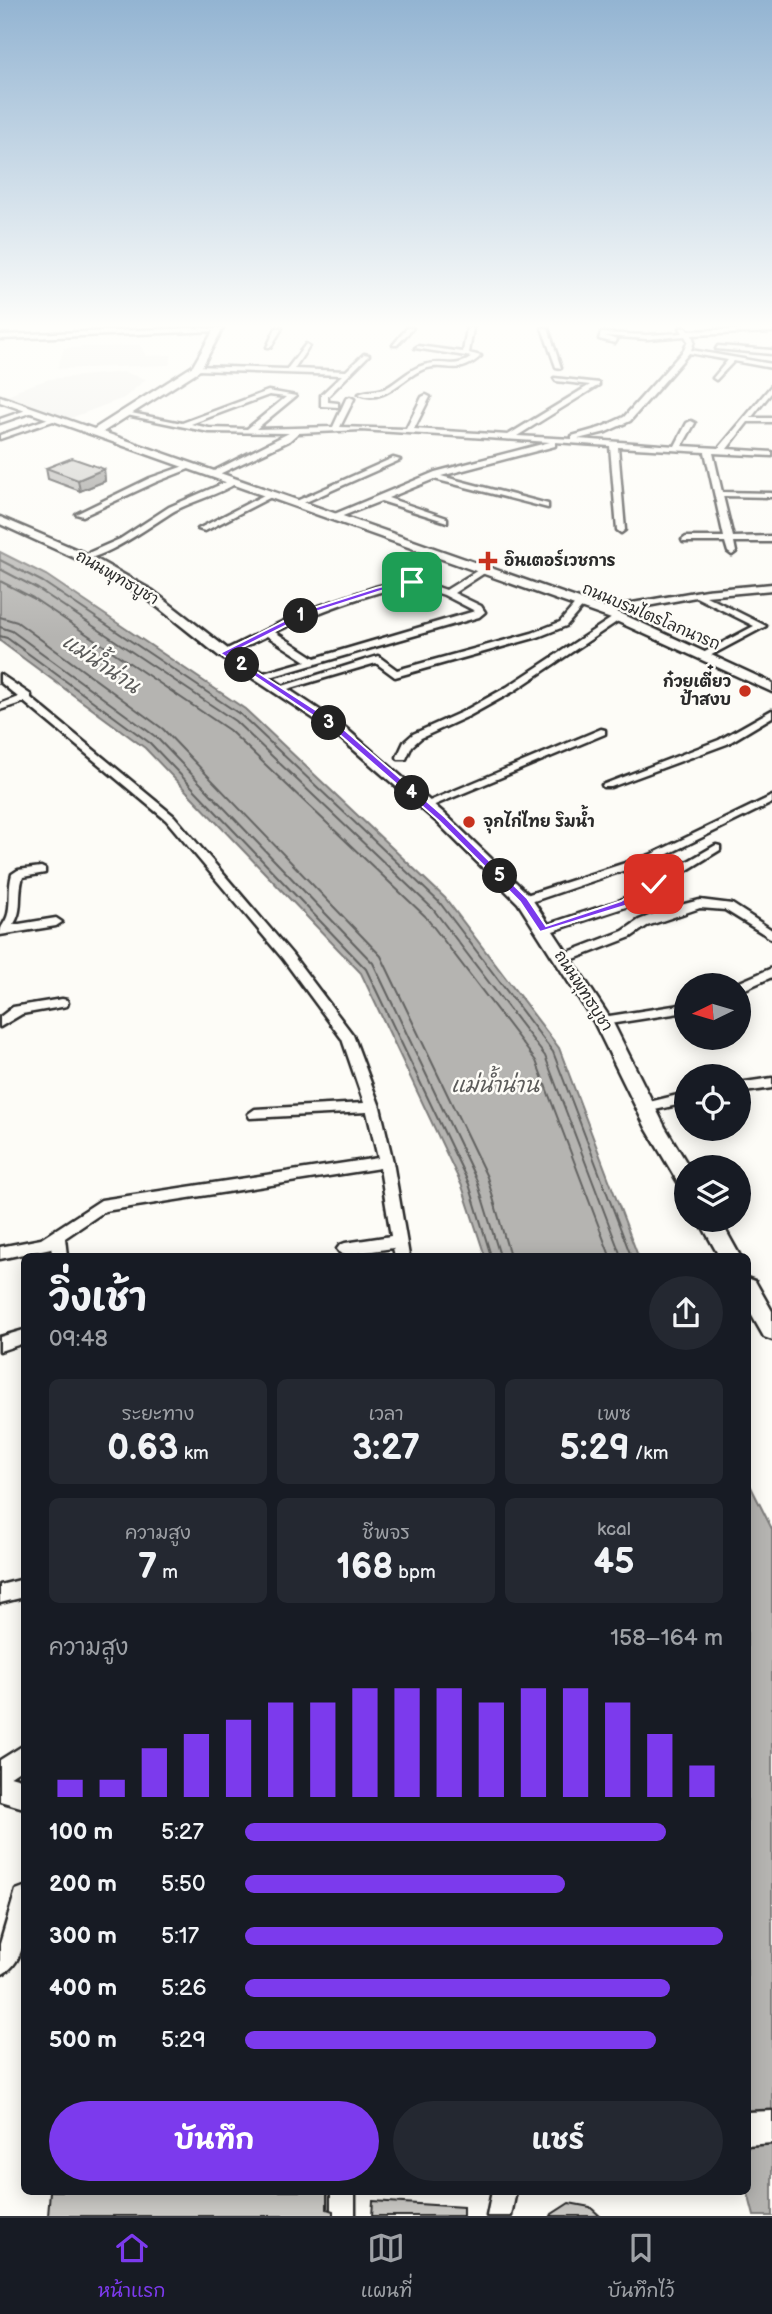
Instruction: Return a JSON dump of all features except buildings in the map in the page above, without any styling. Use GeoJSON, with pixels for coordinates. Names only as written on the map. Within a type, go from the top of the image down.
{"type":"FeatureCollection","features":[{"type":"Feature","properties":{"kind":"main road","name":"ถนนบรมไตรโลกนารถ"},"geometry":{"type":"LineString","coordinates":[[90,431],[618,617],[772,688]]}},
{"type":"Feature","properties":{"kind":"main road"},"geometry":{"type":"LineString","coordinates":[[716,1232],[728,1253]]}},
{"type":"Feature","properties":{"kind":"main road"},"geometry":{"type":"LineString","coordinates":[[751,1294],[772,1331]]}},
{"type":"Feature","properties":{"kind":"main road"},"geometry":{"type":"LineString","coordinates":[[0,1787],[21,1793]]}},
{"type":"Feature","properties":{"kind":"main road"},"geometry":{"type":"LineString","coordinates":[[751,2129],[772,2127]]}},
{"type":"Feature","properties":{"kind":"street"},"geometry":{"type":"LineString","coordinates":[[0,438],[19,431]]}},
{"type":"Feature","properties":{"kind":"street"},"geometry":{"type":"LineString","coordinates":[[240,431],[276,431]]}},
{"type":"Feature","properties":{"kind":"street"},"geometry":{"type":"LineString","coordinates":[[213,475],[286,439],[295,431]]}},
{"type":"Feature","properties":{"kind":"street"},"geometry":{"type":"LineString","coordinates":[[430,431],[772,454]]}},
{"type":"Feature","properties":{"kind":"street"},"geometry":{"type":"LineString","coordinates":[[510,437],[519,431]]}},
{"type":"Feature","properties":{"kind":"street"},"geometry":{"type":"LineString","coordinates":[[335,517],[433,476],[598,431]]}},
{"type":"Feature","properties":{"kind":"street"},"geometry":{"type":"LineString","coordinates":[[678,447],[686,431]]}},
{"type":"Feature","properties":{"kind":"street"},"geometry":{"type":"LineString","coordinates":[[722,450],[736,431]]}},
{"type":"Feature","properties":{"kind":"street"},"geometry":{"type":"LineString","coordinates":[[614,444],[621,530]]}},
{"type":"Feature","properties":{"kind":"street"},"geometry":{"type":"LineString","coordinates":[[708,449],[732,552]]}},
{"type":"Feature","properties":{"kind":"street"},"geometry":{"type":"LineString","coordinates":[[296,503],[396,460]]}},
{"type":"Feature","properties":{"kind":"street"},"geometry":{"type":"LineString","coordinates":[[80,514],[149,482],[190,467]]}},
{"type":"Feature","properties":{"kind":"street"},"geometry":{"type":"LineString","coordinates":[[433,476],[545,506]]}},
{"type":"Feature","properties":{"kind":"street"},"geometry":{"type":"LineString","coordinates":[[83,557],[123,541],[172,509],[234,482]]}},
{"type":"Feature","properties":{"kind":"street"},"geometry":{"type":"LineString","coordinates":[[718,494],[772,495]]}},
{"type":"Feature","properties":{"kind":"street"},"geometry":{"type":"LineString","coordinates":[[202,529],[271,495]]}},
{"type":"Feature","properties":{"kind":"street"},"geometry":{"type":"LineString","coordinates":[[380,498],[444,520]]}},
{"type":"Feature","properties":{"kind":"street","name":"ถนนพุทธบูชา"},"geometry":{"type":"LineString","coordinates":[[0,520],[83,557],[149,594],[224,653],[336,727],[426,805],[524,900],[603,1021],[674,1158]]}},
{"type":"Feature","properties":{"kind":"street"},"geometry":{"type":"LineString","coordinates":[[686,540],[772,539]]}},
{"type":"Feature","properties":{"kind":"street"},"geometry":{"type":"LineString","coordinates":[[447,593],[483,570]]}},
{"type":"Feature","properties":{"kind":"street"},"geometry":{"type":"LineString","coordinates":[[224,653],[307,613],[379,589],[412,582],[447,593],[478,608],[480,612],[260,677]]}},
{"type":"Feature","properties":{"kind":"street"},"geometry":{"type":"LineString","coordinates":[[601,611],[696,594],[772,587]]}},
{"type":"Feature","properties":{"kind":"street"},"geometry":{"type":"LineString","coordinates":[[696,594],[761,626],[704,656]]}},
{"type":"Feature","properties":{"kind":"street"},"geometry":{"type":"LineString","coordinates":[[278,689],[378,660],[395,674],[535,635],[563,624],[580,604]]}},
{"type":"Feature","properties":{"kind":"street"},"geometry":{"type":"LineString","coordinates":[[402,757],[407,744],[418,734],[466,714],[527,679],[618,617]]}},
{"type":"Feature","properties":{"kind":"street"},"geometry":{"type":"LineString","coordinates":[[268,632],[315,662]]}},
{"type":"Feature","properties":{"kind":"street"},"geometry":{"type":"LineString","coordinates":[[0,677],[170,818],[287,956],[348,1038],[373,1107],[386,1162],[401,1249],[345,1249]]}},
{"type":"Feature","properties":{"kind":"street"},"geometry":{"type":"LineString","coordinates":[[0,706],[27,697]]}},
{"type":"Feature","properties":{"kind":"street"},"geometry":{"type":"LineString","coordinates":[[607,785],[723,742],[772,713]]}},
{"type":"Feature","properties":{"kind":"street"},"geometry":{"type":"LineString","coordinates":[[426,805],[601,732]]}},
{"type":"Feature","properties":{"kind":"street"},"geometry":{"type":"LineString","coordinates":[[524,900],[654,857],[772,799]]}},
{"type":"Feature","properties":{"kind":"street"},"geometry":{"type":"LineString","coordinates":[[543,930],[625,903],[716,848]]}},
{"type":"Feature","properties":{"kind":"street"},"geometry":{"type":"LineString","coordinates":[[1,930],[14,916],[18,874],[41,871]]}},
{"type":"Feature","properties":{"kind":"street"},"geometry":{"type":"LineString","coordinates":[[562,959],[627,934],[643,923],[673,911],[700,904],[728,907],[772,935]]}},
{"type":"Feature","properties":{"kind":"street"},"geometry":{"type":"LineString","coordinates":[[1,930],[56,922]]}},
{"type":"Feature","properties":{"kind":"street"},"geometry":{"type":"LineString","coordinates":[[751,981],[772,972]]}},
{"type":"Feature","properties":{"kind":"street"},"geometry":{"type":"LineString","coordinates":[[0,1023],[18,1010],[62,1003]]}},
{"type":"Feature","properties":{"kind":"street"},"geometry":{"type":"LineString","coordinates":[[603,1021],[674,1011]]}},
{"type":"Feature","properties":{"kind":"street"},"geometry":{"type":"LineString","coordinates":[[751,1086],[772,1083]]}},
{"type":"Feature","properties":{"kind":"street"},"geometry":{"type":"LineString","coordinates":[[646,1107],[674,1101]]}},
{"type":"Feature","properties":{"kind":"street"},"geometry":{"type":"LineString","coordinates":[[255,1114],[373,1107]]}},
{"type":"Feature","properties":{"kind":"street"},"geometry":{"type":"LineString","coordinates":[[0,1253],[46,1244],[101,1206],[386,1162]]}},
{"type":"Feature","properties":{"kind":"street"},"geometry":{"type":"LineString","coordinates":[[57,1236],[60,1253]]}},
{"type":"Feature","properties":{"kind":"street"},"geometry":{"type":"LineString","coordinates":[[0,1344],[21,1338]]}},
{"type":"Feature","properties":{"kind":"street"},"geometry":{"type":"LineString","coordinates":[[0,1594],[21,1589]]}},
{"type":"Feature","properties":{"kind":"street"},"geometry":{"type":"LineString","coordinates":[[0,1773],[21,1757]]}},
{"type":"Feature","properties":{"kind":"street"},"geometry":{"type":"LineString","coordinates":[[0,1964],[13,1944],[21,1911]]}},
{"type":"Feature","properties":{"kind":"street"},"geometry":{"type":"LineString","coordinates":[[343,2195],[344,2216]]}},
{"type":"Feature","properties":{"kind":"street"},"geometry":{"type":"LineString","coordinates":[[499,2216],[503,2195]]}},
{"type":"Feature","properties":{"kind":"water","name":"แม่น้ำน่าน"},"geometry":{"type":"Polygon","coordinates":[[[0,552],[46,575],[245,709],[445,898],[559,1048],[637,1253],[484,1253],[462,1186],[361,973],[145,748],[0,641],[0,552]]]}},
{"type":"Feature","properties":{"kind":"water"},"geometry":{"type":"Polygon","coordinates":[[[751,1487],[772,1529],[772,2216],[754,2216],[749,2195],[751,2195],[751,1487]]]}},
{"type":"Feature","properties":{"kind":"place","name":"อินเตอร์เวชการ"},"geometry":{"type":"Point","coordinates":[488,561]}},
{"type":"Feature","properties":{"kind":"place","name":"ก๋วยเตี๋ยว ป้าสงบ"},"geometry":{"type":"Point","coordinates":[745,691]}},
{"type":"Feature","properties":{"kind":"place","name":"จุกไก่ไทย ริมน้ำ"},"geometry":{"type":"Point","coordinates":[469,822]}},
{"type":"Feature","properties":{"kind":"route"},"geometry":{"type":"LineString","coordinates":[[412,582],[379,589],[307,613],[224,653],[336,727],[442,819],[524,900],[543,930],[625,903],[654,884]]}}]}
